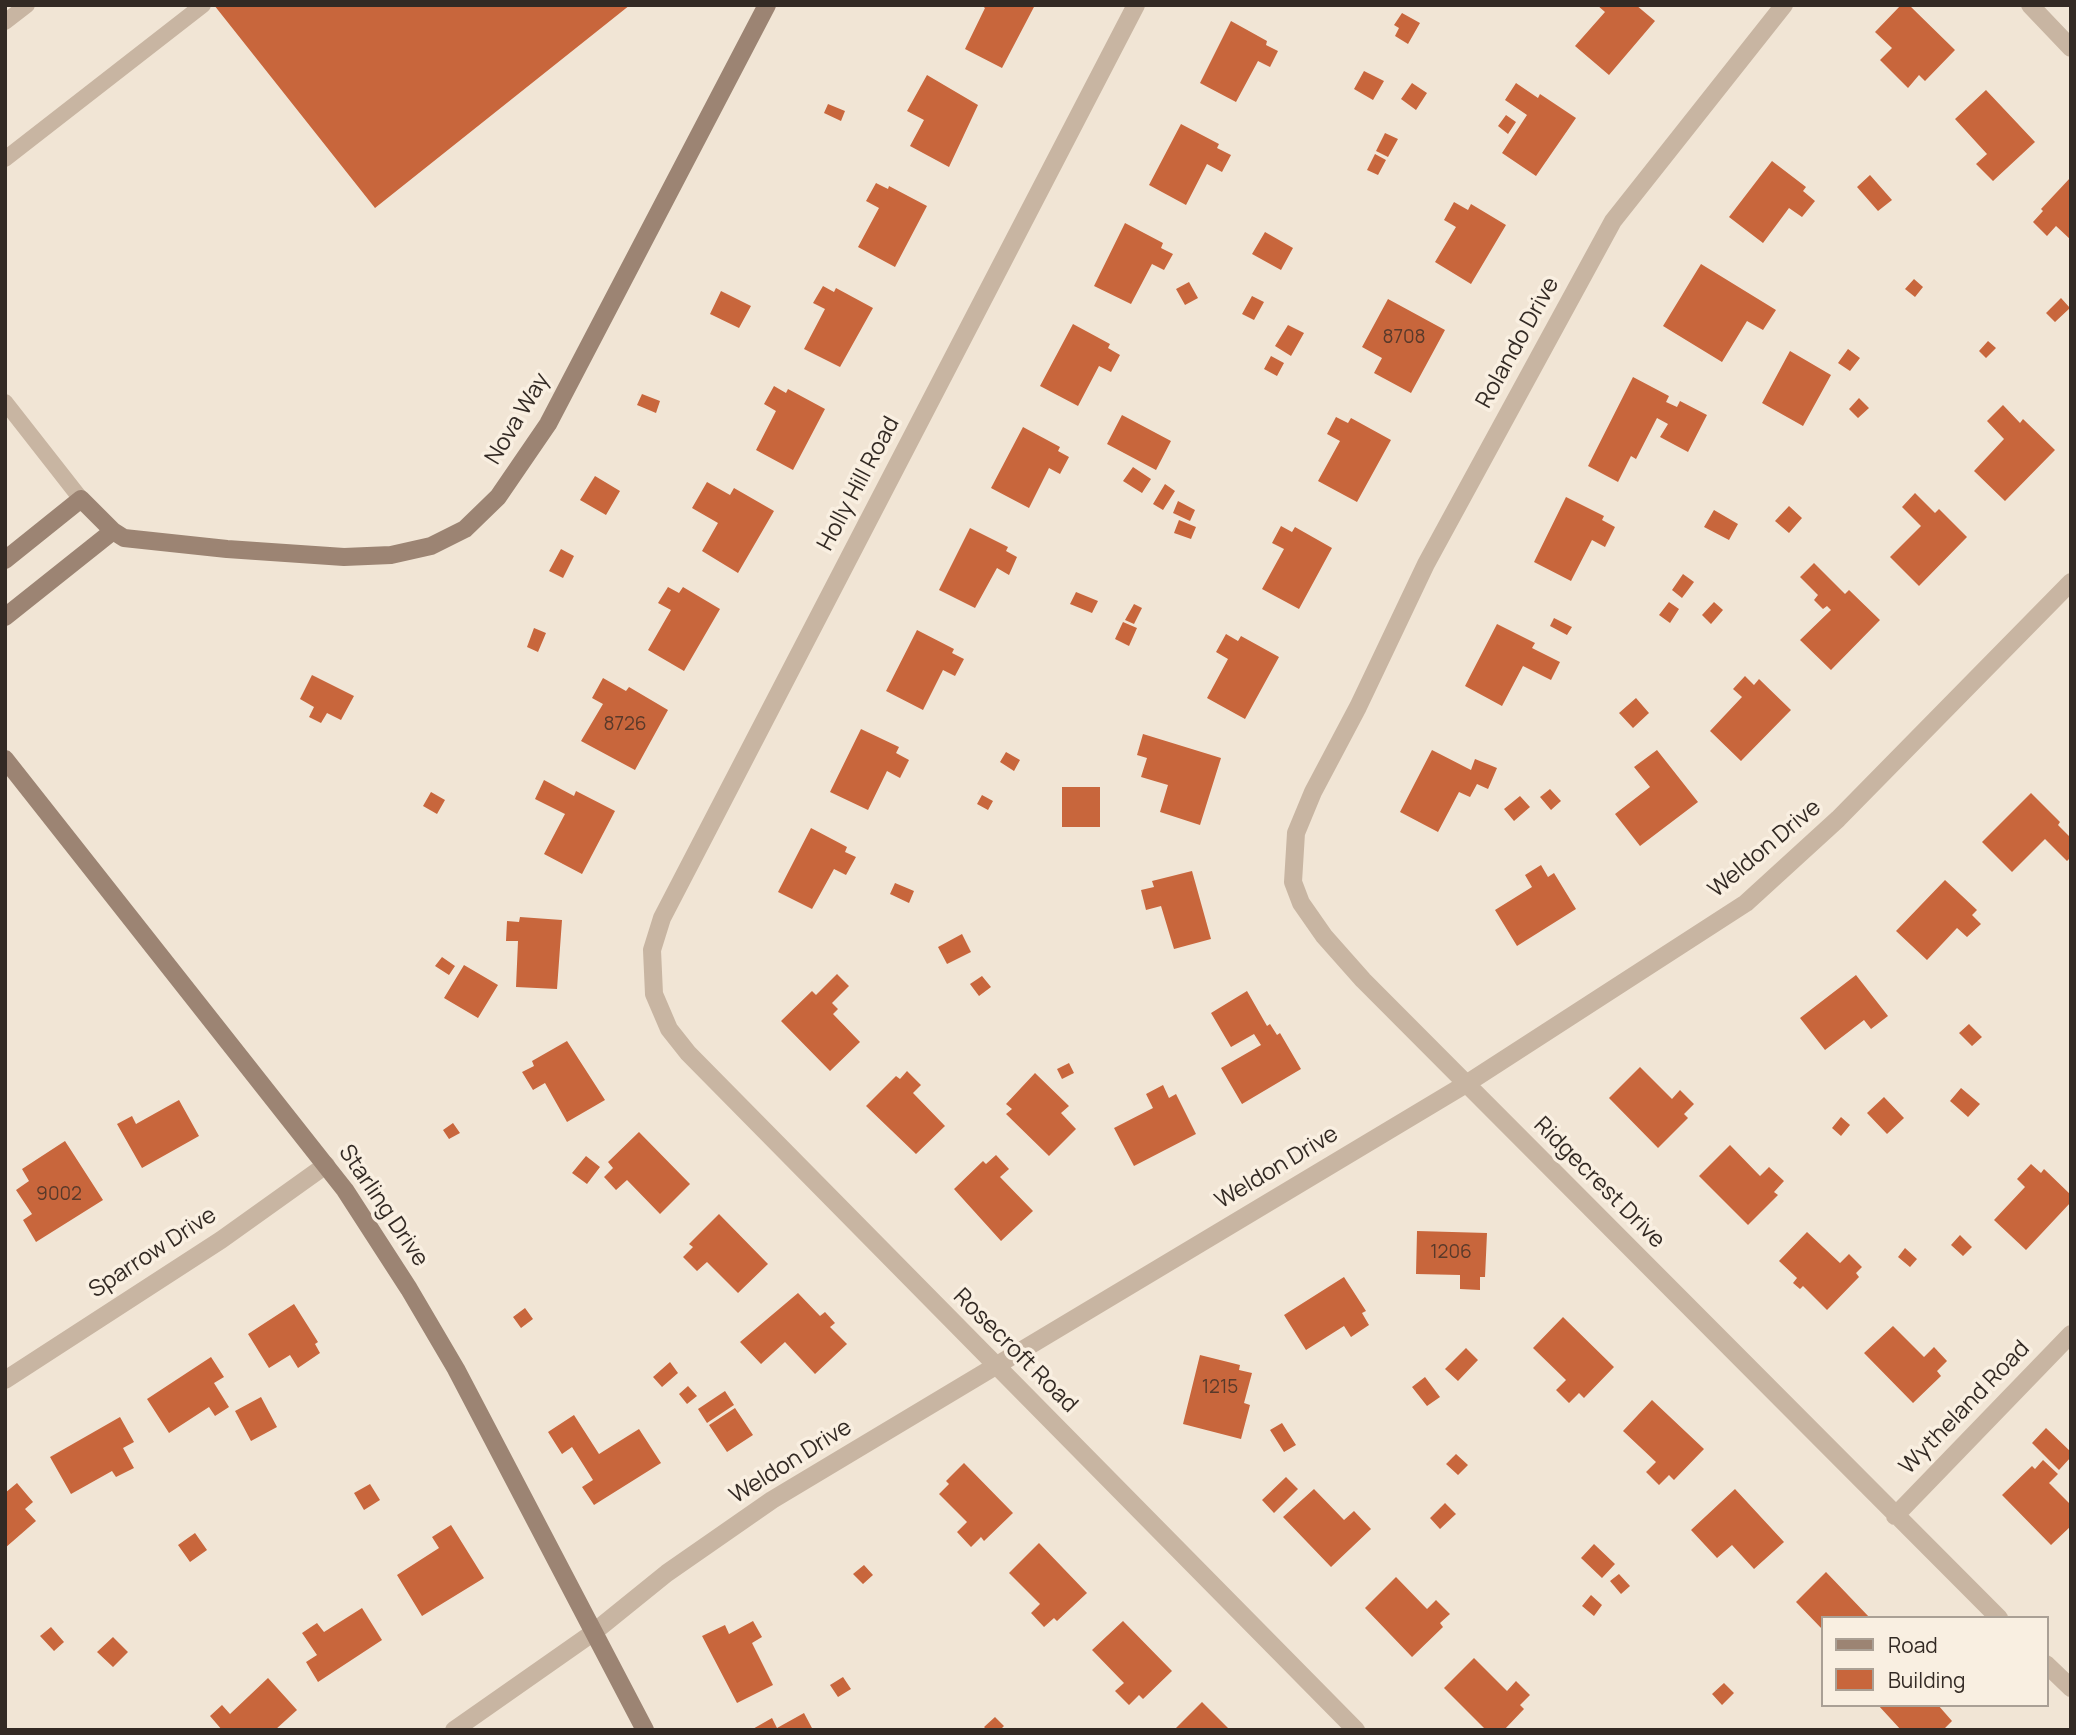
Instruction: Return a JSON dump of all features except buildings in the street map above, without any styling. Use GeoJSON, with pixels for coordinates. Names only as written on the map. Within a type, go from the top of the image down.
{"type":"FeatureCollection","features":[{"type":"Feature","properties":{"kind":"street","name":"Nova Way"},"geometry":{"type":"LineString","coordinates":[[81,499],[113,531],[136,541],[366,557],[412,552],[431,546],[479,518],[531,454],[548,425],[767,5]]}},
{"type":"Feature","properties":{"kind":"street","name":"Holly Hill Road"},"geometry":{"type":"LineString","coordinates":[[654,994],[652,950],[662,918],[1136,5]]}},
{"type":"Feature","properties":{"kind":"street","name":"Rolando Drive"},"geometry":{"type":"LineString","coordinates":[[1344,734],[1426,564],[1613,221],[1784,5]]}},
{"type":"Feature","properties":{"kind":"street"},"geometry":{"type":"LineString","coordinates":[[2030,5],[2071,48]]}},
{"type":"Feature","properties":{"kind":"street"},"geometry":{"type":"LineString","coordinates":[[5,559],[81,499]]}},
{"type":"Feature","properties":{"kind":"street"},"geometry":{"type":"LineString","coordinates":[[5,617],[113,531]]}},
{"type":"Feature","properties":{"kind":"street","name":"Weldon Drive"},"geometry":{"type":"LineString","coordinates":[[454,1730],[594,1632],[667,1573],[772,1500],[1466,1084],[1746,903],[1838,819],[2071,582]]}},
{"type":"Feature","properties":{"kind":"street","name":"Ridgecrest Drive"},"geometry":{"type":"LineString","coordinates":[[1344,734],[1313,792],[1296,833],[1293,882],[1301,903],[1324,936],[1466,1084],[1997,1616]]}},
{"type":"Feature","properties":{"kind":"street","name":"Starling Drive"},"geometry":{"type":"LineString","coordinates":[[5,759],[326,1165],[429,1323],[645,1730]]}},
{"type":"Feature","properties":{"kind":"street","name":"Rosecroft Road"},"geometry":{"type":"LineString","coordinates":[[654,994],[668,1029],[688,1053],[1356,1730]]}},
{"type":"Feature","properties":{"kind":"street","name":"Sparrow Drive"},"geometry":{"type":"LineString","coordinates":[[5,1380],[221,1240],[326,1165]]}},
{"type":"Feature","properties":{"kind":"street","name":"Wytheland Road"},"geometry":{"type":"LineString","coordinates":[[1895,1516],[2071,1335]]}},
{"type":"Feature","properties":{"kind":"street"},"geometry":{"type":"LineString","coordinates":[[2048,1666],[2071,1688]]}},
{"type":"Feature","properties":{"kind":"lane"},"geometry":{"type":"LineString","coordinates":[[5,22],[27,5]]}},
{"type":"Feature","properties":{"kind":"lane"},"geometry":{"type":"LineString","coordinates":[[5,159],[203,5]]}},
{"type":"Feature","properties":{"kind":"lane"},"geometry":{"type":"LineString","coordinates":[[5,402],[81,499]]}}]}
